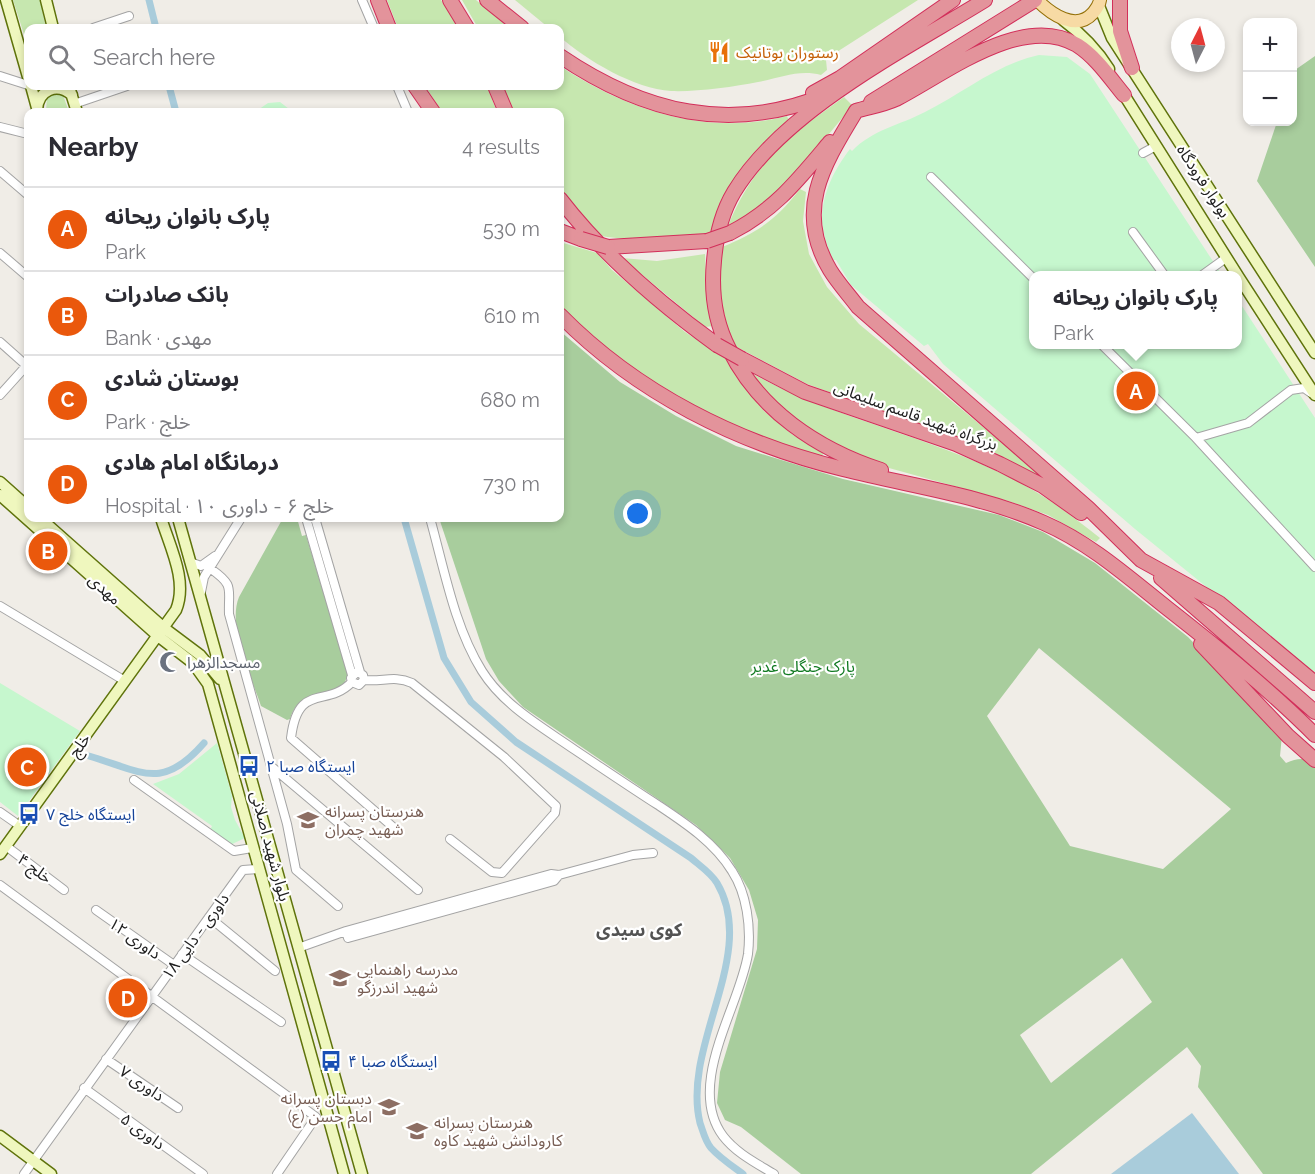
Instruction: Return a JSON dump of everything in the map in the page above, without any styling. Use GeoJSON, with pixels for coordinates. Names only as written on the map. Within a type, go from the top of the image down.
{"type":"FeatureCollection","features":[{"type":"Feature","properties":{"kind":"highway"},"geometry":{"type":"LineString","coordinates":[[378,0],[387,24]]}},
{"type":"Feature","properties":{"kind":"highway"},"geometry":{"type":"LineString","coordinates":[[450,0],[465,24]]}},
{"type":"Feature","properties":{"kind":"highway"},"geometry":{"type":"LineString","coordinates":[[487,0],[517,24]]}},
{"type":"Feature","properties":{"kind":"highway"},"geometry":{"type":"LineString","coordinates":[[731,116],[784,104],[825,88],[953,0]]}},
{"type":"Feature","properties":{"kind":"highway"},"geometry":{"type":"LineString","coordinates":[[985,0],[853,82],[766,150],[733,194],[716,244],[712,278],[715,307],[723,337],[741,373],[767,405],[798,429],[827,448],[868,466],[1044,523],[1081,542],[1223,652],[1315,735]]}},
{"type":"Feature","properties":{"kind":"highway"},"geometry":{"type":"LineString","coordinates":[[564,233],[608,247],[707,241],[730,233],[754,221],[779,202],[856,111],[1036,0]]}},
{"type":"Feature","properties":{"kind":"highway"},"geometry":{"type":"LineString","coordinates":[[1120,0],[1120,32],[1132,69]]}},
{"type":"Feature","properties":{"kind":"highway"},"geometry":{"type":"LineString","coordinates":[[1124,96],[1094,59],[1078,46],[1060,38],[1040,34],[1021,36],[997,45],[892,100],[856,111],[829,156],[820,177],[813,203],[813,228],[830,271],[858,307],[1088,508],[1141,560],[1219,603],[1315,684]]}},
{"type":"Feature","properties":{"kind":"highway"},"geometry":{"type":"LineString","coordinates":[[564,59],[587,75],[639,98],[688,112],[731,116],[782,110],[803,104],[853,82]]}},
{"type":"Feature","properties":{"kind":"highway"},"geometry":{"type":"LineString","coordinates":[[414,90],[421,108]]}},
{"type":"Feature","properties":{"kind":"highway"},"geometry":{"type":"LineString","coordinates":[[416,90],[430,108]]}},
{"type":"Feature","properties":{"kind":"highway"},"geometry":{"type":"LineString","coordinates":[[497,90],[504,108]]}},
{"type":"Feature","properties":{"kind":"highway","name":"بزرگراه شهید قاسم سلیمانی"},"geometry":{"type":"LineString","coordinates":[[564,204],[613,260],[683,320],[717,345],[805,392],[956,444],[1044,486],[1141,560],[1315,712]]}},
{"type":"Feature","properties":{"kind":"highway"},"geometry":{"type":"LineString","coordinates":[[564,318],[627,373],[681,407],[740,436],[789,455],[965,498]]}},
{"type":"Feature","properties":{"kind":"highway"},"geometry":{"type":"LineString","coordinates":[[1169,609],[1287,736],[1315,760]]}},
{"type":"Feature","properties":{"kind":"main road"},"geometry":{"type":"LineString","coordinates":[[6,0],[24,59]]}},
{"type":"Feature","properties":{"kind":"main road"},"geometry":{"type":"LineString","coordinates":[[46,0],[52,24]]}},
{"type":"Feature","properties":{"kind":"main road"},"geometry":{"type":"LineString","coordinates":[[1036,0],[1060,18],[1075,22],[1089,17],[1100,3]]}},
{"type":"Feature","properties":{"kind":"main road","name":"بولوار فرودگاه"},"geometry":{"type":"LineString","coordinates":[[1100,3],[1112,38],[1315,353]]}},
{"type":"Feature","properties":{"kind":"main road","name":"بولوار فرودگاه"},"geometry":{"type":"LineString","coordinates":[[1060,18],[1081,33],[1099,52],[1124,96],[1235,271]]}},
{"type":"Feature","properties":{"kind":"main road"},"geometry":{"type":"LineString","coordinates":[[31,90],[37,108]]}},
{"type":"Feature","properties":{"kind":"main road"},"geometry":{"type":"LineString","coordinates":[[38,108],[40,98],[49,90]]}},
{"type":"Feature","properties":{"kind":"main road"},"geometry":{"type":"LineString","coordinates":[[1192,202],[1210,191]]}},
{"type":"Feature","properties":{"kind":"main road","name":"بولوار فرودگاه"},"geometry":{"type":"LineString","coordinates":[[1242,282],[1315,395]]}},
{"type":"Feature","properties":{"kind":"main road"},"geometry":{"type":"LineString","coordinates":[[0,482],[24,503]]}},
{"type":"Feature","properties":{"kind":"main road","name":"مهدی"},"geometry":{"type":"LineString","coordinates":[[0,495],[24,515]]}},
{"type":"Feature","properties":{"kind":"main road","name":"مهدی"},"geometry":{"type":"LineString","coordinates":[[32,522],[161,632],[200,655],[226,688]]}},
{"type":"Feature","properties":{"kind":"main road","name":"مهدی"},"geometry":{"type":"LineString","coordinates":[[44,522],[193,663],[208,684]]}},
{"type":"Feature","properties":{"kind":"main road"},"geometry":{"type":"LineString","coordinates":[[161,632],[176,610],[182,592],[162,522]]}},
{"type":"Feature","properties":{"kind":"main road","name":"بلوار شهید اصلانی"},"geometry":{"type":"LineString","coordinates":[[178,522],[362,1174]]}},
{"type":"Feature","properties":{"kind":"main road","name":"خلج"},"geometry":{"type":"LineString","coordinates":[[3,850],[161,632]]}},
{"type":"Feature","properties":{"kind":"main road","name":"بلوار شهید اصلانی"},"geometry":{"type":"LineString","coordinates":[[208,684],[344,1174]]}},
{"type":"Feature","properties":{"kind":"main road"},"geometry":{"type":"LineString","coordinates":[[0,1136],[51,1174]]}},
{"type":"Feature","properties":{"kind":"street"},"geometry":{"type":"LineString","coordinates":[[362,0],[372,24]]}},
{"type":"Feature","properties":{"kind":"street"},"geometry":{"type":"LineString","coordinates":[[0,13],[11,17]]}},
{"type":"Feature","properties":{"kind":"street"},"geometry":{"type":"LineString","coordinates":[[105,24],[129,16]]}},
{"type":"Feature","properties":{"kind":"street"},"geometry":{"type":"LineString","coordinates":[[0,76],[24,84]]}},
{"type":"Feature","properties":{"kind":"street"},"geometry":{"type":"LineString","coordinates":[[73,99],[110,90]]}},
{"type":"Feature","properties":{"kind":"street"},"geometry":{"type":"LineString","coordinates":[[399,90],[406,108]]}},
{"type":"Feature","properties":{"kind":"street"},"geometry":{"type":"LineString","coordinates":[[0,127],[24,133]]}},
{"type":"Feature","properties":{"kind":"street"},"geometry":{"type":"LineString","coordinates":[[1143,153],[1156,146]]}},
{"type":"Feature","properties":{"kind":"street"},"geometry":{"type":"LineString","coordinates":[[0,171],[24,192]]}},
{"type":"Feature","properties":{"kind":"street"},"geometry":{"type":"LineString","coordinates":[[931,177],[1029,274]]}},
{"type":"Feature","properties":{"kind":"street"},"geometry":{"type":"LineString","coordinates":[[1132,232],[1161,271]]}},
{"type":"Feature","properties":{"kind":"street"},"geometry":{"type":"LineString","coordinates":[[0,253],[24,274]]}},
{"type":"Feature","properties":{"kind":"street"},"geometry":{"type":"LineString","coordinates":[[1208,271],[1226,258]]}},
{"type":"Feature","properties":{"kind":"street"},"geometry":{"type":"LineString","coordinates":[[0,342],[24,362]]}},
{"type":"Feature","properties":{"kind":"street"},"geometry":{"type":"LineString","coordinates":[[1105,349],[1196,438],[1315,567]]}},
{"type":"Feature","properties":{"kind":"street"},"geometry":{"type":"LineString","coordinates":[[0,395],[24,369]]}},
{"type":"Feature","properties":{"kind":"street"},"geometry":{"type":"LineString","coordinates":[[1196,438],[1248,423],[1292,390],[1304,388],[1315,395]]}},
{"type":"Feature","properties":{"kind":"street"},"geometry":{"type":"LineString","coordinates":[[201,599],[201,585],[238,522]]}},
{"type":"Feature","properties":{"kind":"street"},"geometry":{"type":"LineString","coordinates":[[312,522],[320,567],[352,679],[359,685],[362,676],[329,564],[313,522]]}},
{"type":"Feature","properties":{"kind":"street"},"geometry":{"type":"LineString","coordinates":[[431,522],[468,642],[482,671],[501,695],[528,718],[690,826],[715,850],[732,871],[744,897],[749,925],[747,955],[718,1045],[711,1078],[715,1121],[723,1136],[740,1153],[774,1174]]}},
{"type":"Feature","properties":{"kind":"street"},"geometry":{"type":"LineString","coordinates":[[190,562],[201,566],[219,553]]}},
{"type":"Feature","properties":{"kind":"street"},"geometry":{"type":"LineString","coordinates":[[320,567],[329,564]]}},
{"type":"Feature","properties":{"kind":"street"},"geometry":{"type":"LineString","coordinates":[[211,569],[226,580],[230,586],[229,614],[272,767],[296,870],[338,906]]}},
{"type":"Feature","properties":{"kind":"street"},"geometry":{"type":"LineString","coordinates":[[0,606],[125,681]]}},
{"type":"Feature","properties":{"kind":"street"},"geometry":{"type":"LineString","coordinates":[[337,625],[346,622]]}},
{"type":"Feature","properties":{"kind":"street"},"geometry":{"type":"LineString","coordinates":[[393,827],[291,738],[293,721],[301,706],[315,697],[346,688],[352,679],[362,676],[376,681],[399,677],[412,682],[504,757],[556,806],[555,813],[502,873],[492,872],[450,839]]}},
{"type":"Feature","properties":{"kind":"street"},"geometry":{"type":"LineString","coordinates":[[272,767],[418,890]]}},
{"type":"Feature","properties":{"kind":"street"},"geometry":{"type":"LineString","coordinates":[[134,780],[234,851],[252,848]]}},
{"type":"Feature","properties":{"kind":"street"},"geometry":{"type":"LineString","coordinates":[[0,812],[20,826]]}},
{"type":"Feature","properties":{"kind":"street","name":"خلج ۴"},"geometry":{"type":"LineString","coordinates":[[3,850],[64,890]]}},
{"type":"Feature","properties":{"kind":"street"},"geometry":{"type":"LineString","coordinates":[[298,948],[346,931],[551,874],[559,875],[633,855],[653,853]]}},
{"type":"Feature","properties":{"kind":"street","name":"داوری - دایی ۱۸"},"geometry":{"type":"LineString","coordinates":[[24,1174],[243,870],[258,869]]}},
{"type":"Feature","properties":{"kind":"street"},"geometry":{"type":"LineString","coordinates":[[0,885],[316,1117],[277,1174]]}},
{"type":"Feature","properties":{"kind":"street","name":"داوری ۱۲"},"geometry":{"type":"LineString","coordinates":[[96,910],[174,965]]}},
{"type":"Feature","properties":{"kind":"street"},"geometry":{"type":"LineString","coordinates":[[209,917],[275,971]]}},
{"type":"Feature","properties":{"kind":"street"},"geometry":{"type":"LineString","coordinates":[[182,954],[281,1022]]}},
{"type":"Feature","properties":{"kind":"street","name":"داوری ۷"},"geometry":{"type":"LineString","coordinates":[[106,1059],[178,1108]]}},
{"type":"Feature","properties":{"kind":"street","name":"داوری ۵"},"geometry":{"type":"LineString","coordinates":[[84,1088],[203,1174]]}},
{"type":"Feature","properties":{"kind":"green space"},"geometry":{"type":"Polygon","coordinates":[[[13,0],[40,0],[45,24],[24,24],[24,34],[13,0]]]}},
{"type":"Feature","properties":{"kind":"green space"},"geometry":{"type":"Polygon","coordinates":[[[387,0],[441,0],[456,24],[396,24],[387,0]]]}},
{"type":"Feature","properties":{"kind":"green space"},"geometry":{"type":"Polygon","coordinates":[[[462,0],[476,0],[504,24],[476,24],[462,0]]]}},
{"type":"Feature","properties":{"kind":"green space"},"geometry":{"type":"Polygon","coordinates":[[[515,0],[918,0],[829,57],[826,60],[827,70],[821,75],[797,74],[703,90],[657,89],[627,79],[597,64],[564,40],[564,24],[544,24],[515,0]]]}},
{"type":"Feature","properties":{"kind":"green space"},"geometry":{"type":"Polygon","coordinates":[[[1039,55],[1067,57],[1090,74],[1219,271],[1029,271],[1029,349],[1242,349],[1242,306],[1315,418],[1315,675],[1135,529],[943,364],[928,344],[924,346],[851,285],[836,260],[831,260],[822,223],[822,213],[826,193],[834,174],[850,149],[852,151],[877,133],[925,112],[994,72],[1039,55]]]}},
{"type":"Feature","properties":{"kind":"green space"},"geometry":{"type":"Polygon","coordinates":[[[1315,56],[1315,267],[1257,181],[1276,126],[1297,126],[1297,69],[1315,56]]]}},
{"type":"Feature","properties":{"kind":"green space"},"geometry":{"type":"Polygon","coordinates":[[[564,69],[612,95],[640,107],[669,115],[698,121],[727,123],[757,122],[787,116],[789,121],[763,145],[741,171],[723,200],[710,233],[670,241],[642,240],[601,236],[564,194],[564,108],[512,108],[505,90],[564,90],[564,69]]]}},
{"type":"Feature","properties":{"kind":"green space"},"geometry":{"type":"Polygon","coordinates":[[[428,90],[489,90],[495,108],[439,108],[428,90]]]}},
{"type":"Feature","properties":{"kind":"green space"},"geometry":{"type":"Polygon","coordinates":[[[57,93],[63,95],[68,108],[46,108],[47,96],[57,93]]]}},
{"type":"Feature","properties":{"kind":"green space"},"geometry":{"type":"Polygon","coordinates":[[[844,97],[853,106],[796,173],[765,203],[748,216],[728,226],[749,184],[775,152],[844,97]]]}},
{"type":"Feature","properties":{"kind":"green space"},"geometry":{"type":"Polygon","coordinates":[[[280,102],[288,108],[261,108],[268,103],[280,102]]]}},
{"type":"Feature","properties":{"kind":"green space"},"geometry":{"type":"Polygon","coordinates":[[[800,189],[806,192],[803,221],[809,254],[827,287],[859,324],[1041,475],[1039,477],[963,440],[807,384],[733,345],[722,297],[720,272],[722,247],[765,224],[800,189]]]}},
{"type":"Feature","properties":{"kind":"green space"},"geometry":{"type":"Polygon","coordinates":[[[564,243],[597,253],[612,270],[685,332],[725,358],[738,379],[764,411],[793,435],[824,452],[822,456],[749,431],[680,399],[617,357],[564,310],[564,243]]]}},
{"type":"Feature","properties":{"kind":"green space"},"geometry":{"type":"Polygon","coordinates":[[[705,254],[707,299],[713,326],[705,327],[622,258],[657,261],[705,254]]]}},
{"type":"Feature","properties":{"kind":"green space","name":"پارک جنگلی غدیر"},"geometry":{"type":"Polygon","coordinates":[[[564,334],[620,382],[676,416],[736,446],[843,479],[999,515],[1043,532],[1095,563],[1188,637],[1282,735],[1280,756],[1286,763],[1301,759],[1315,764],[1315,1174],[1263,1174],[1198,1087],[1201,1066],[1187,1047],[1031,1174],[801,1174],[741,1127],[725,1120],[717,1103],[720,1072],[757,949],[758,920],[749,890],[730,858],[696,825],[523,707],[499,681],[486,659],[440,522],[564,522],[564,334]],[[1039,648],[987,716],[1070,846],[1163,869],[1231,809],[1039,648]],[[1122,958],[1020,1035],[1051,1083],[1152,1002],[1122,958]]]}},
{"type":"Feature","properties":{"kind":"green space"},"geometry":{"type":"Polygon","coordinates":[[[746,370],[810,401],[944,449],[1009,477],[1056,505],[1100,538],[1096,542],[1048,515],[1008,501],[871,463],[831,445],[774,404],[746,370]]]}},
{"type":"Feature","properties":{"kind":"green space"},"geometry":{"type":"Polygon","coordinates":[[[281,522],[298,522],[302,536],[306,535],[348,675],[342,688],[304,700],[298,704],[290,719],[287,720],[261,706],[238,636],[236,609],[239,597],[281,522]]]}},
{"type":"Feature","properties":{"kind":"green space"},"geometry":{"type":"Polygon","coordinates":[[[0,683],[80,731],[18,816],[0,802],[0,683]]]}},
{"type":"Feature","properties":{"kind":"green space"},"geometry":{"type":"Polygon","coordinates":[[[217,743],[232,796],[231,807],[245,838],[230,845],[210,830],[212,826],[153,784],[179,774],[217,743]]]}},
{"type":"Feature","properties":{"kind":"water"},"geometry":{"type":"Polygon","coordinates":[[[1192,1113],[1239,1174],[1111,1174],[1192,1113]]]}},
{"type":"Feature","properties":{"kind":"waterway"},"geometry":{"type":"LineString","coordinates":[[149,0],[155,24]]}},
{"type":"Feature","properties":{"kind":"waterway"},"geometry":{"type":"LineString","coordinates":[[170,90],[175,108]]}},
{"type":"Feature","properties":{"kind":"waterway"},"geometry":{"type":"LineString","coordinates":[[405,522],[444,658],[471,702],[516,742],[691,858],[717,883],[728,910],[729,939],[725,970],[708,1032],[697,1093],[700,1123],[707,1142],[718,1155],[743,1174]]}},
{"type":"Feature","properties":{"kind":"waterway"},"geometry":{"type":"LineString","coordinates":[[89,756],[151,774],[176,768],[204,743]]}},
{"type":"Feature","properties":{"kind":"place","name":"رستوران بوتانیک"},"geometry":{"type":"Point","coordinates":[719,52]}},
{"type":"Feature","properties":{"kind":"place","name":"پارک بانوان ریحانه"},"geometry":{"type":"Point","coordinates":[1136,391]}},
{"type":"Feature","properties":{"kind":"place","name":"بانک صادرات"},"geometry":{"type":"Point","coordinates":[48,551]}},
{"type":"Feature","properties":{"kind":"place","name":"مسجدالزهرا"},"geometry":{"type":"Point","coordinates":[170,662]}},
{"type":"Feature","properties":{"kind":"place","name":"ایستگاه صبا ۲"},"geometry":{"type":"Point","coordinates":[249,766]}},
{"type":"Feature","properties":{"kind":"place","name":"بوستان شادی"},"geometry":{"type":"Point","coordinates":[27,767]}},
{"type":"Feature","properties":{"kind":"place","name":"ایستگاه خلج ۷"},"geometry":{"type":"Point","coordinates":[29,814]}},
{"type":"Feature","properties":{"kind":"place","name":"هنرستان پسرانه شهید چمران"},"geometry":{"type":"Point","coordinates":[308,820]}},
{"type":"Feature","properties":{"kind":"place","name":"مدرسه راهنمایی شهید اندرزگو"},"geometry":{"type":"Point","coordinates":[340,978]}},
{"type":"Feature","properties":{"kind":"place","name":"درمانگاه امام هادی"},"geometry":{"type":"Point","coordinates":[128,998]}},
{"type":"Feature","properties":{"kind":"place","name":"ایستگاه صبا ۴"},"geometry":{"type":"Point","coordinates":[331,1061]}},
{"type":"Feature","properties":{"kind":"place","name":"دبستان پسرانه امام حسن (ع)"},"geometry":{"type":"Point","coordinates":[389,1107]}},
{"type":"Feature","properties":{"kind":"place","name":"هنرستان پسرانه کارودانش شهید کاوه"},"geometry":{"type":"Point","coordinates":[417,1131]}},
{"type":"Feature","properties":{"kind":"district","name":"کوی سیدی"},"geometry":{"type":"Point","coordinates":[639,930]}}]}
